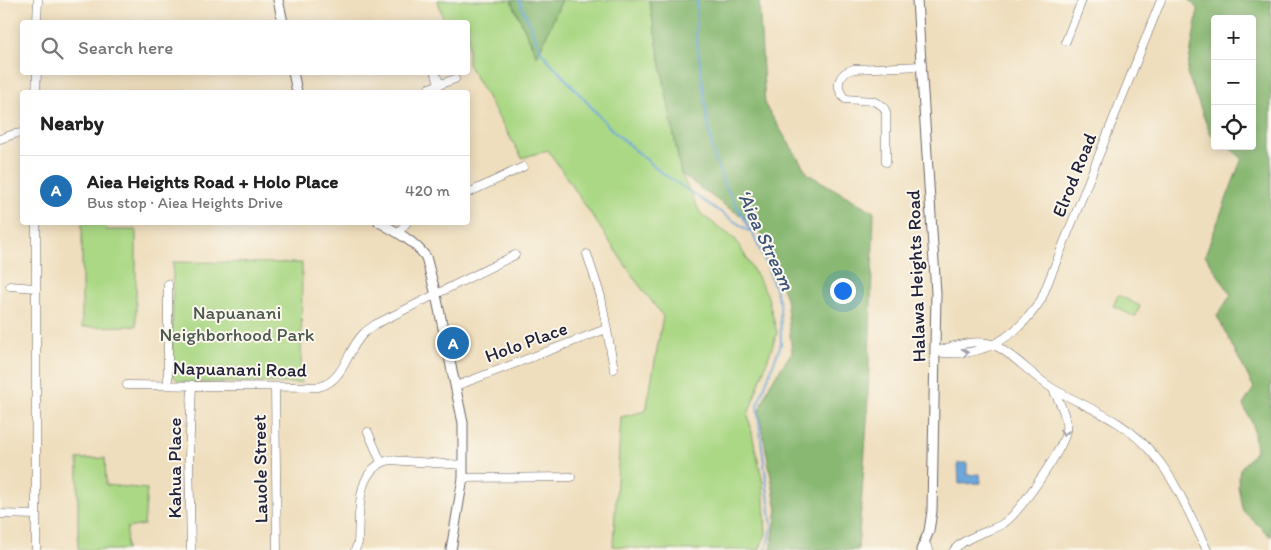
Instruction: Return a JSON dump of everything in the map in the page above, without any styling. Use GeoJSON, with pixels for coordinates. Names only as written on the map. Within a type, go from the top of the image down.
{"type":"FeatureCollection","features":[{"type":"Feature","properties":{"kind":"street"},"geometry":{"type":"LineString","coordinates":[[37,20],[38,0]]}},
{"type":"Feature","properties":{"kind":"street"},"geometry":{"type":"LineString","coordinates":[[278,0],[283,20]]}},
{"type":"Feature","properties":{"kind":"street","name":"Halawa Heights Road"},"geometry":{"type":"LineString","coordinates":[[917,0],[936,293],[932,511],[925,548]]}},
{"type":"Feature","properties":{"kind":"street"},"geometry":{"type":"LineString","coordinates":[[1066,41],[1082,0]]}},
{"type":"Feature","properties":{"kind":"street","name":"Elrod Road"},"geometry":{"type":"LineString","coordinates":[[993,345],[1006,338],[1020,326],[1040,300],[1161,0]]}},
{"type":"Feature","properties":{"kind":"street"},"geometry":{"type":"LineString","coordinates":[[886,162],[886,112],[884,106],[874,101],[845,99],[840,93],[838,84],[840,77],[846,71],[854,69],[922,66]]}},
{"type":"Feature","properties":{"kind":"street"},"geometry":{"type":"LineString","coordinates":[[36,75],[36,90]]}},
{"type":"Feature","properties":{"kind":"street"},"geometry":{"type":"LineString","coordinates":[[294,75],[298,90]]}},
{"type":"Feature","properties":{"kind":"street"},"geometry":{"type":"LineString","coordinates":[[436,75],[440,85]]}},
{"type":"Feature","properties":{"kind":"street"},"geometry":{"type":"LineString","coordinates":[[429,88],[455,79]]}},
{"type":"Feature","properties":{"kind":"street"},"geometry":{"type":"LineString","coordinates":[[0,139],[20,134]]}},
{"type":"Feature","properties":{"kind":"street"},"geometry":{"type":"LineString","coordinates":[[470,192],[523,167]]}},
{"type":"Feature","properties":{"kind":"street"},"geometry":{"type":"LineString","coordinates":[[36,225],[36,550]]}},
{"type":"Feature","properties":{"kind":"street"},"geometry":{"type":"LineString","coordinates":[[385,225],[399,232],[417,246],[426,258],[456,386],[463,423],[463,478],[451,550]]}},
{"type":"Feature","properties":{"kind":"street"},"geometry":{"type":"LineString","coordinates":[[399,232],[405,225]]}},
{"type":"Feature","properties":{"kind":"street"},"geometry":{"type":"LineString","coordinates":[[587,254],[601,297],[614,369]]}},
{"type":"Feature","properties":{"kind":"street","name":"Napuanani Road"},"geometry":{"type":"LineString","coordinates":[[127,385],[319,387],[327,385],[339,375],[362,334],[390,316],[514,255]]}},
{"type":"Feature","properties":{"kind":"street"},"geometry":{"type":"LineString","coordinates":[[168,284],[168,384]]}},
{"type":"Feature","properties":{"kind":"street"},"geometry":{"type":"LineString","coordinates":[[10,286],[35,288]]}},
{"type":"Feature","properties":{"kind":"street","name":"Holo Place"},"geometry":{"type":"LineString","coordinates":[[456,386],[606,329]]}},
{"type":"Feature","properties":{"kind":"street"},"geometry":{"type":"LineString","coordinates":[[936,352],[952,346],[976,343],[993,345],[1052,388],[1110,417],[1134,433],[1173,483],[1207,550]]}},
{"type":"Feature","properties":{"kind":"street","name":"Kahua Place"},"geometry":{"type":"LineString","coordinates":[[191,550],[189,457],[192,386]]}},
{"type":"Feature","properties":{"kind":"street","name":"Lauole Street"},"geometry":{"type":"LineString","coordinates":[[275,387],[277,550]]}},
{"type":"Feature","properties":{"kind":"street"},"geometry":{"type":"LineString","coordinates":[[954,550],[966,540],[1011,518],[1060,448],[1066,429],[1059,400],[1052,388]]}},
{"type":"Feature","properties":{"kind":"street"},"geometry":{"type":"LineString","coordinates":[[368,432],[381,462]]}},
{"type":"Feature","properties":{"kind":"street"},"geometry":{"type":"LineString","coordinates":[[355,550],[358,543],[365,478],[371,468],[381,462],[390,460],[463,465]]}},
{"type":"Feature","properties":{"kind":"street"},"geometry":{"type":"LineString","coordinates":[[463,478],[571,477]]}},
{"type":"Feature","properties":{"kind":"street"},"geometry":{"type":"LineString","coordinates":[[0,514],[36,515]]}},
{"type":"Feature","properties":{"kind":"green space"},"geometry":{"type":"Polygon","coordinates":[[[438,0],[511,0],[537,56],[562,0],[649,0],[681,174],[701,214],[736,240],[767,294],[777,333],[748,415],[763,483],[766,534],[759,550],[657,550],[613,546],[621,417],[646,411],[663,316],[636,281],[548,150],[522,158],[470,67],[470,20],[443,20],[438,0]]]}},
{"type":"Feature","properties":{"kind":"green space"},"geometry":{"type":"Polygon","coordinates":[[[511,0],[562,0],[537,56],[511,0]]]}},
{"type":"Feature","properties":{"kind":"green space"},"geometry":{"type":"Polygon","coordinates":[[[649,0],[759,0],[765,105],[808,174],[874,212],[867,422],[858,550],[771,550],[777,509],[759,412],[770,384],[792,352],[786,298],[757,225],[724,205],[681,174],[649,0]]]}},
{"type":"Feature","properties":{"kind":"green space"},"geometry":{"type":"Polygon","coordinates":[[[1190,0],[1271,0],[1271,537],[1243,511],[1238,486],[1240,469],[1256,451],[1253,425],[1243,405],[1254,388],[1217,316],[1231,295],[1205,255],[1242,158],[1232,150],[1256,150],[1256,15],[1211,15],[1211,134],[1187,73],[1198,10],[1190,0]]]}},
{"type":"Feature","properties":{"kind":"green space"},"geometry":{"type":"Polygon","coordinates":[[[82,225],[106,225],[106,230],[136,230],[136,326],[82,327],[82,225]]]}},
{"type":"Feature","properties":{"kind":"green space","name":"Napuanani Neighborhood Park"},"geometry":{"type":"Polygon","coordinates":[[[173,262],[302,263],[301,383],[179,382],[172,374],[173,262]]]}},
{"type":"Feature","properties":{"kind":"green space"},"geometry":{"type":"Polygon","coordinates":[[[1118,295],[1140,306],[1135,317],[1113,306],[1118,295]]]}},
{"type":"Feature","properties":{"kind":"green space"},"geometry":{"type":"Polygon","coordinates":[[[105,458],[106,485],[147,489],[144,525],[127,528],[126,550],[78,550],[78,459],[105,458]]]}},
{"type":"Feature","properties":{"kind":"water"},"geometry":{"type":"Polygon","coordinates":[[[958,463],[967,463],[967,475],[980,474],[981,483],[959,484],[958,463]]]}},
{"type":"Feature","properties":{"kind":"waterway"},"geometry":{"type":"LineString","coordinates":[[519,0],[542,53],[613,131],[662,173],[749,231]]}},
{"type":"Feature","properties":{"kind":"waterway","name":"ʻAiea Stream"},"geometry":{"type":"LineString","coordinates":[[697,0],[696,34],[709,131],[715,160],[725,186],[752,232],[766,263],[780,303],[781,344],[757,406],[772,527],[766,550]]}},
{"type":"Feature","properties":{"kind":"place","name":"Aiea Heights Road + Holo Place"},"geometry":{"type":"Point","coordinates":[453,343]}}]}
